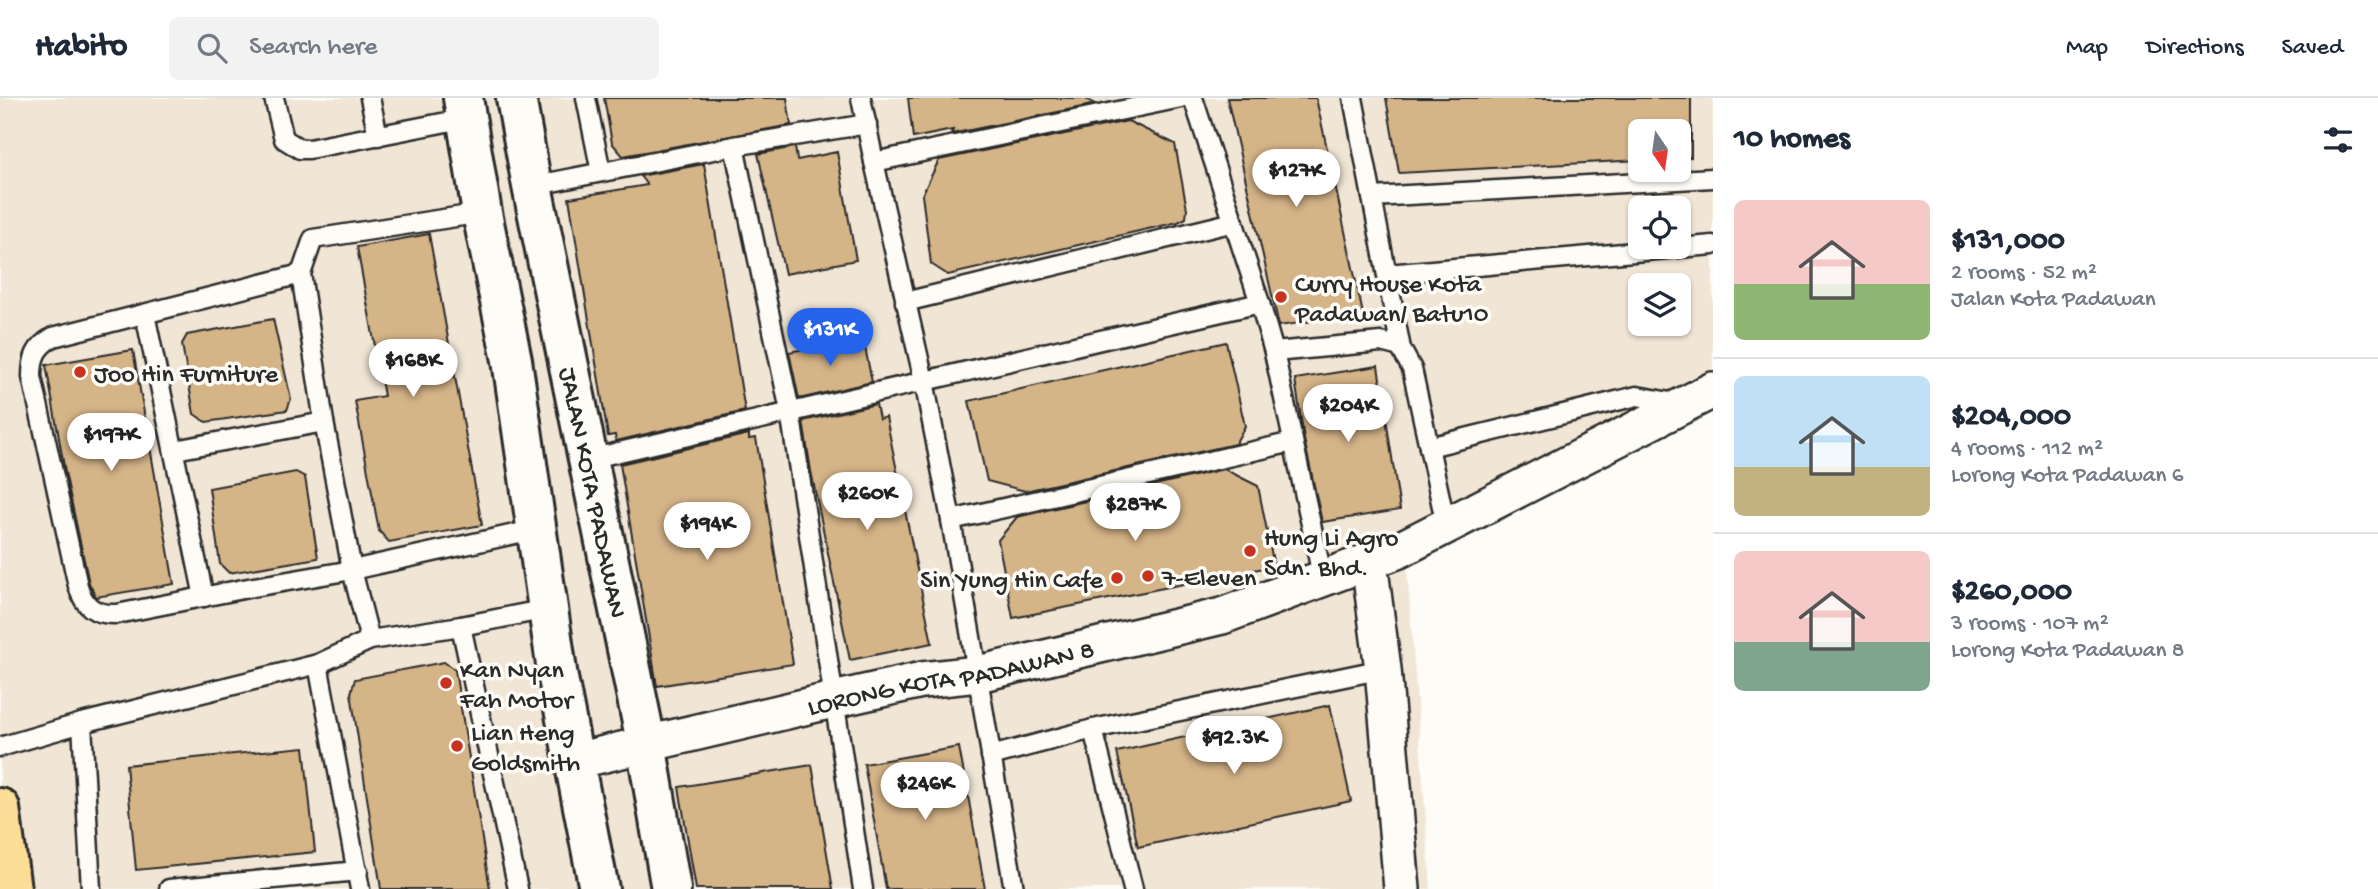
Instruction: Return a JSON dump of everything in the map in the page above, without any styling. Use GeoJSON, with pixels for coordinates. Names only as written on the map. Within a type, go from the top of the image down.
{"type":"FeatureCollection","features":[{"type":"Feature","properties":{"kind":"highway"},"geometry":{"type":"LineString","coordinates":[[0,808],[11,889]]}},
{"type":"Feature","properties":{"kind":"main road","name":"JALAN KOTA PADAWAN"},"geometry":{"type":"LineString","coordinates":[[516,98],[647,745],[671,889]]}},
{"type":"Feature","properties":{"kind":"main road"},"geometry":{"type":"LineString","coordinates":[[465,108],[482,213],[512,360],[547,609],[599,889]]}},
{"type":"Feature","properties":{"kind":"street","name":"LORONG KOTA PADAWAN 8"},"geometry":{"type":"LineString","coordinates":[[575,761],[922,680],[978,674],[1222,616],[1399,550],[1699,398]]}},
{"type":"Feature","properties":{"kind":"street"},"geometry":{"type":"LineString","coordinates":[[1369,562],[1383,668],[1402,889]]}},
{"type":"Feature","properties":{"kind":"lane"},"geometry":{"type":"LineString","coordinates":[[274,98],[284,139],[300,149],[378,136],[465,108]]}},
{"type":"Feature","properties":{"kind":"lane"},"geometry":{"type":"LineString","coordinates":[[370,98],[378,136]]}},
{"type":"Feature","properties":{"kind":"lane"},"geometry":{"type":"LineString","coordinates":[[586,98],[601,173]]}},
{"type":"Feature","properties":{"kind":"lane"},"geometry":{"type":"LineString","coordinates":[[862,98],[924,381],[951,520],[1014,889]]}},
{"type":"Feature","properties":{"kind":"lane"},"geometry":{"type":"LineString","coordinates":[[874,162],[1181,98]]}},
{"type":"Feature","properties":{"kind":"lane"},"geometry":{"type":"LineString","coordinates":[[1193,98],[1260,303],[1323,580]]}},
{"type":"Feature","properties":{"kind":"lane"},"geometry":{"type":"LineString","coordinates":[[1353,98],[1401,349],[1412,369],[1446,525]]}},
{"type":"Feature","properties":{"kind":"lane"},"geometry":{"type":"LineString","coordinates":[[532,186],[734,146],[867,124]]}},
{"type":"Feature","properties":{"kind":"lane"},"geometry":{"type":"LineString","coordinates":[[734,146],[790,411],[863,889]]}},
{"type":"Feature","properties":{"kind":"lane"},"geometry":{"type":"LineString","coordinates":[[1372,197],[1713,178]]}},
{"type":"Feature","properties":{"kind":"lane"},"geometry":{"type":"LineString","coordinates":[[370,639],[352,570],[324,422],[301,274],[313,239],[482,213]]}},
{"type":"Feature","properties":{"kind":"lane"},"geometry":{"type":"LineString","coordinates":[[905,302],[1234,222]]}},
{"type":"Feature","properties":{"kind":"lane"},"geometry":{"type":"LineString","coordinates":[[1387,274],[1713,244]]}},
{"type":"Feature","properties":{"kind":"lane"},"geometry":{"type":"LineString","coordinates":[[301,274],[53,337],[36,349],[32,377],[82,599],[88,607],[98,613],[117,614],[352,570],[537,529]]}},
{"type":"Feature","properties":{"kind":"lane"},"geometry":{"type":"LineString","coordinates":[[589,459],[1260,303]]}},
{"type":"Feature","properties":{"kind":"lane"},"geometry":{"type":"LineString","coordinates":[[145,314],[204,597]]}},
{"type":"Feature","properties":{"kind":"lane"},"geometry":{"type":"LineString","coordinates":[[1273,352],[1381,342],[1401,349]]}},
{"type":"Feature","properties":{"kind":"lane"},"geometry":{"type":"LineString","coordinates":[[1429,447],[1637,396],[1699,398]]}},
{"type":"Feature","properties":{"kind":"lane"},"geometry":{"type":"LineString","coordinates":[[175,450],[324,422]]}},
{"type":"Feature","properties":{"kind":"lane"},"geometry":{"type":"LineString","coordinates":[[951,520],[1293,442]]}},
{"type":"Feature","properties":{"kind":"lane"},"geometry":{"type":"LineString","coordinates":[[0,747],[82,723],[318,664],[370,639],[461,626],[547,609]]}},
{"type":"Feature","properties":{"kind":"lane"},"geometry":{"type":"LineString","coordinates":[[461,626],[518,889]]}},
{"type":"Feature","properties":{"kind":"lane"},"geometry":{"type":"LineString","coordinates":[[169,889],[359,880],[318,664]]}},
{"type":"Feature","properties":{"kind":"lane"},"geometry":{"type":"LineString","coordinates":[[990,756],[1093,729],[1383,668]]}},
{"type":"Feature","properties":{"kind":"lane"},"geometry":{"type":"LineString","coordinates":[[82,723],[91,889]]}},
{"type":"Feature","properties":{"kind":"lane"},"geometry":{"type":"LineString","coordinates":[[1093,729],[1133,889]]}},
{"type":"Feature","properties":{"kind":"shaded area"},"geometry":{"type":"Polygon","coordinates":[[[0,98],[1713,98],[1713,407],[1407,569],[1431,889],[0,889],[0,98]]]}},
{"type":"Feature","properties":{"kind":"building"},"geometry":{"type":"Polygon","coordinates":[[[604,98],[787,98],[791,125],[623,156],[612,143],[604,98]]]}},
{"type":"Feature","properties":{"kind":"building"},"geometry":{"type":"Polygon","coordinates":[[[908,98],[1084,98],[1096,104],[951,134],[953,130],[913,138],[908,98]]]}},
{"type":"Feature","properties":{"kind":"building"},"geometry":{"type":"Polygon","coordinates":[[[1227,98],[1316,98],[1363,314],[1279,326],[1227,98]]]}},
{"type":"Feature","properties":{"kind":"building"},"geometry":{"type":"Polygon","coordinates":[[[1386,98],[1691,98],[1691,119],[1628,119],[1628,161],[1399,173],[1386,98]]]}},
{"type":"Feature","properties":{"kind":"building"},"geometry":{"type":"Polygon","coordinates":[[[1128,121],[1175,144],[1187,209],[1186,218],[948,275],[931,264],[922,195],[939,160],[1128,121]]]}},
{"type":"Feature","properties":{"kind":"building"},"geometry":{"type":"Polygon","coordinates":[[[795,147],[797,160],[837,152],[856,260],[785,274],[758,154],[795,147]]]}},
{"type":"Feature","properties":{"kind":"building"},"geometry":{"type":"Polygon","coordinates":[[[704,164],[745,411],[616,441],[615,435],[608,436],[569,198],[647,185],[640,176],[704,164]]]}},
{"type":"Feature","properties":{"kind":"building"},"geometry":{"type":"Polygon","coordinates":[[[429,234],[482,525],[389,542],[379,531],[355,401],[384,396],[357,247],[429,234]]]}},
{"type":"Feature","properties":{"kind":"building"},"geometry":{"type":"Polygon","coordinates":[[[273,319],[291,399],[287,410],[206,422],[194,414],[182,344],[187,335],[273,319]]]}},
{"type":"Feature","properties":{"kind":"building"},"geometry":{"type":"Polygon","coordinates":[[[863,337],[872,382],[799,399],[789,352],[863,337]]]}},
{"type":"Feature","properties":{"kind":"building"},"geometry":{"type":"Polygon","coordinates":[[[1226,342],[1245,426],[1235,444],[1025,491],[987,481],[969,401],[1226,342]]]}},
{"type":"Feature","properties":{"kind":"building"},"geometry":{"type":"Polygon","coordinates":[[[133,350],[174,584],[96,597],[89,583],[65,472],[46,365],[133,350]]]}},
{"type":"Feature","properties":{"kind":"building"},"geometry":{"type":"Polygon","coordinates":[[[1378,366],[1400,510],[1322,522],[1304,439],[1295,379],[1378,366]]]}},
{"type":"Feature","properties":{"kind":"building"},"geometry":{"type":"Polygon","coordinates":[[[876,404],[879,419],[886,417],[932,643],[850,660],[803,421],[876,404]]]}},
{"type":"Feature","properties":{"kind":"building"},"geometry":{"type":"Polygon","coordinates":[[[749,434],[749,439],[756,438],[793,664],[657,686],[620,464],[749,434]]]}},
{"type":"Feature","properties":{"kind":"building"},"geometry":{"type":"Polygon","coordinates":[[[1224,469],[1258,486],[1274,566],[1013,618],[998,540],[1017,517],[1224,469]]]}},
{"type":"Feature","properties":{"kind":"building"},"geometry":{"type":"Polygon","coordinates":[[[296,472],[305,477],[318,558],[229,573],[220,564],[209,488],[296,472]]]}},
{"type":"Feature","properties":{"kind":"building"},"geometry":{"type":"Polygon","coordinates":[[[444,662],[455,670],[490,889],[381,889],[351,693],[355,679],[444,662]]]}},
{"type":"Feature","properties":{"kind":"building"},"geometry":{"type":"Polygon","coordinates":[[[1330,705],[1351,801],[1138,847],[1117,752],[1330,705]]]}},
{"type":"Feature","properties":{"kind":"building"},"geometry":{"type":"Polygon","coordinates":[[[304,747],[315,852],[136,870],[126,765],[304,747]]]}},
{"type":"Feature","properties":{"kind":"building"},"geometry":{"type":"Polygon","coordinates":[[[959,747],[985,889],[886,889],[864,764],[959,747]]]}},
{"type":"Feature","properties":{"kind":"building"},"geometry":{"type":"Polygon","coordinates":[[[812,765],[833,889],[696,889],[679,787],[812,765]]]}},
{"type":"Feature","properties":{"kind":"place","name":"Curry House Kota Padawan/ Batu10"},"geometry":{"type":"Point","coordinates":[1281,297]}},
{"type":"Feature","properties":{"kind":"place","name":"Joo Hin Furniture"},"geometry":{"type":"Point","coordinates":[80,372]}},
{"type":"Feature","properties":{"kind":"place","name":"Hung Li Agro Sdn. Bhd."},"geometry":{"type":"Point","coordinates":[1250,551]}},
{"type":"Feature","properties":{"kind":"place","name":"7-Eleven"},"geometry":{"type":"Point","coordinates":[1148,576]}},
{"type":"Feature","properties":{"kind":"place","name":"Sin Yung Hin Cafe"},"geometry":{"type":"Point","coordinates":[1117,578]}},
{"type":"Feature","properties":{"kind":"place","name":"Kan Nyan Fah Motor"},"geometry":{"type":"Point","coordinates":[446,683]}},
{"type":"Feature","properties":{"kind":"place","name":"Lian Heng Goldsmith"},"geometry":{"type":"Point","coordinates":[457,746]}}]}
